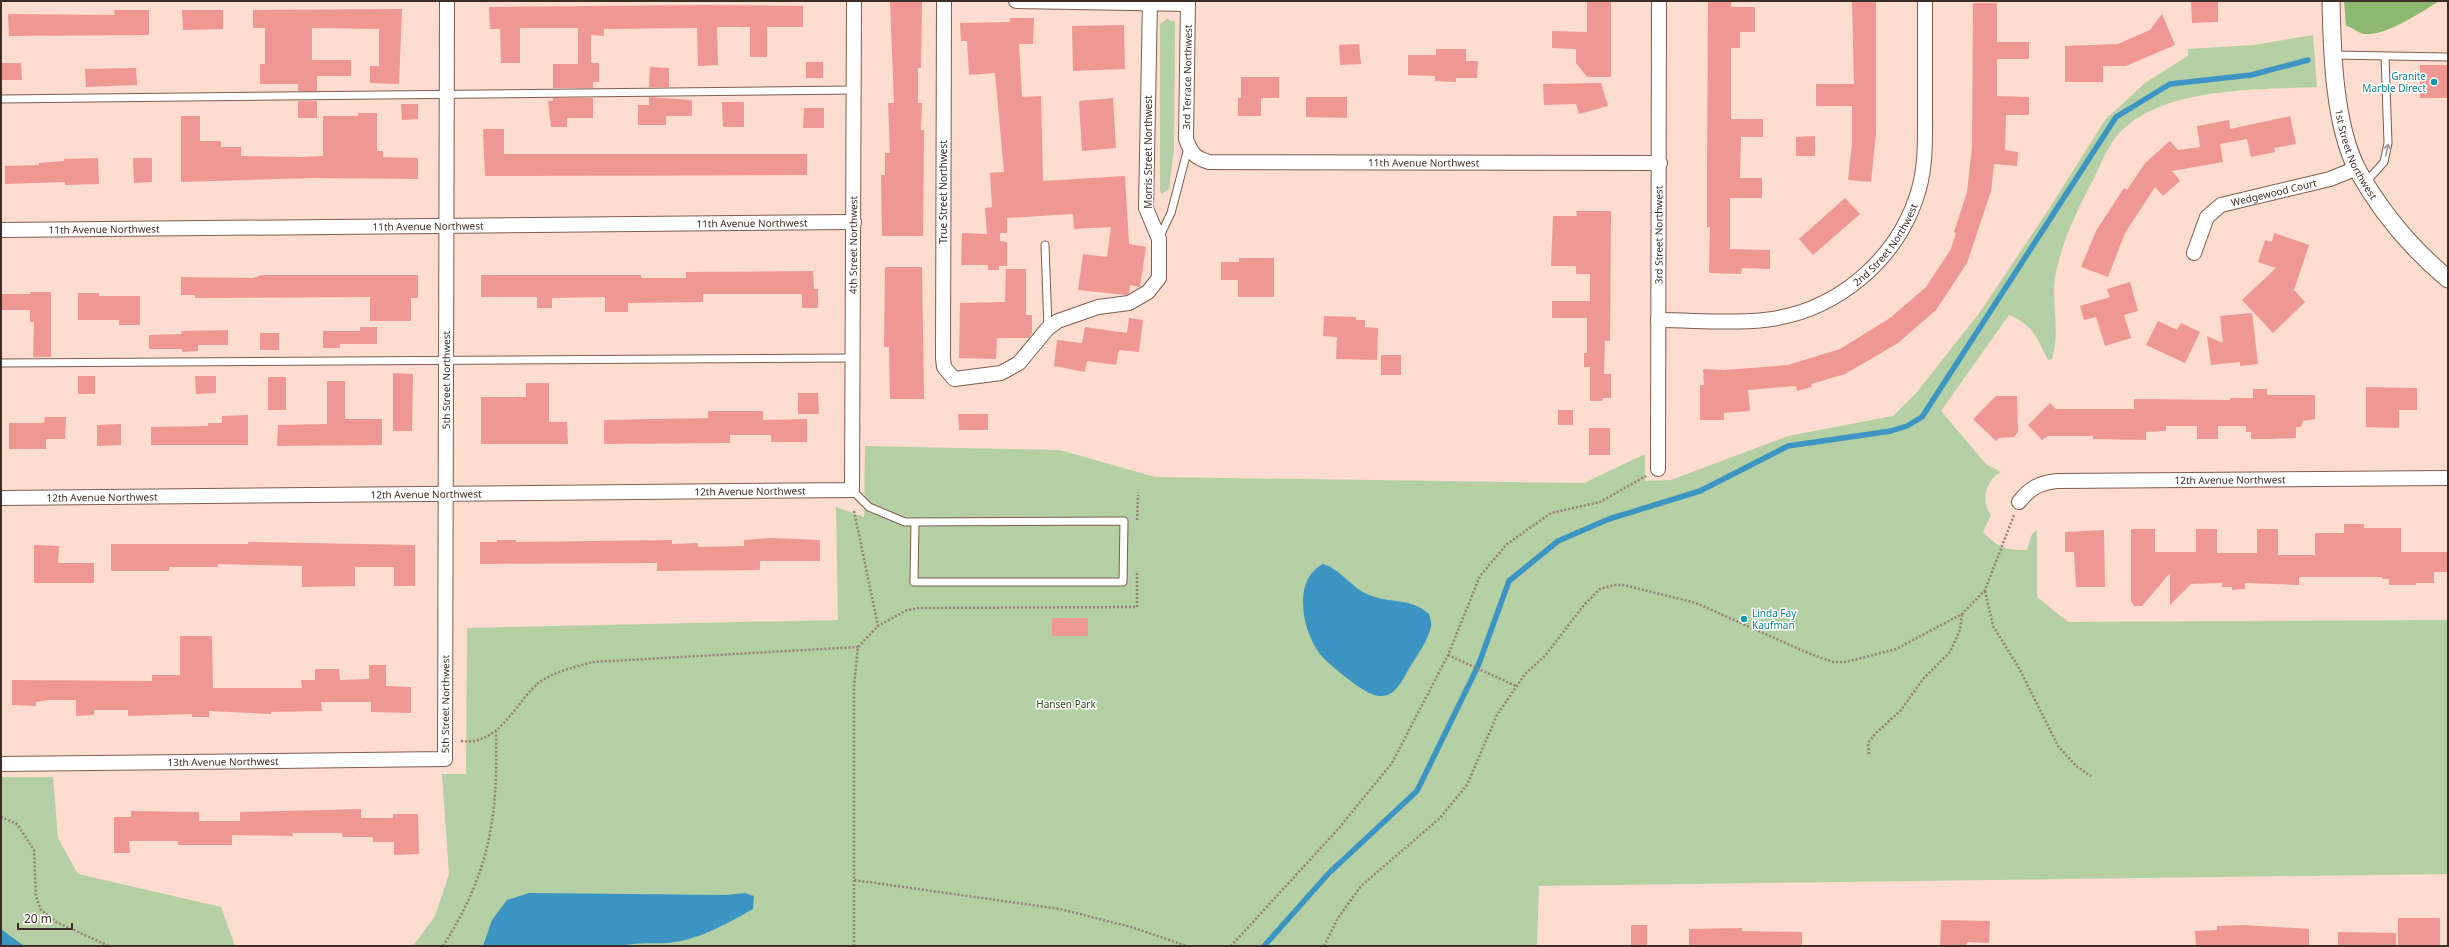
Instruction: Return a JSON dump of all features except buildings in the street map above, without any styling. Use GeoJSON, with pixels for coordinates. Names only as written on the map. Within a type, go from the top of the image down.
{"type":"FeatureCollection","features":[{"type":"Feature","properties":{"kind":"street","name":"5th Street Northwest"},"geometry":{"type":"LineString","coordinates":[[445,759],[447,1]]}},
{"type":"Feature","properties":{"kind":"street","name":"4th Street Northwest"},"geometry":{"type":"LineString","coordinates":[[852,490],[854,358],[854,1]]}},
{"type":"Feature","properties":{"kind":"street","name":"True Street Northwest"},"geometry":{"type":"LineString","coordinates":[[944,1],[942,358],[944,367],[954,379]]}},
{"type":"Feature","properties":{"kind":"street"},"geometry":{"type":"LineString","coordinates":[[1016,1],[1188,2]]}},
{"type":"Feature","properties":{"kind":"street","name":"3rd Street Northwest"},"geometry":{"type":"LineString","coordinates":[[1658,1],[1660,163],[1658,469]]}},
{"type":"Feature","properties":{"kind":"street","name":"2nd Street Northwest"},"geometry":{"type":"LineString","coordinates":[[1658,320],[1764,320],[1791,315],[1818,306],[1846,291],[1871,271],[1882,259],[1897,237],[1909,214],[1922,176],[1924,140],[1925,1]]}},
{"type":"Feature","properties":{"kind":"street","name":"1st Street Northwest"},"geometry":{"type":"LineString","coordinates":[[2331,1],[2332,55],[2343,124],[2357,168],[2393,224],[2418,252],[2448,279]]}},
{"type":"Feature","properties":{"kind":"street","name":"Morris Street Northwest"},"geometry":{"type":"LineString","coordinates":[[954,379],[1002,373],[1019,363],[1048,328],[1058,322],[1098,307],[1129,303],[1148,292],[1159,278],[1159,239],[1146,208],[1150,2]]}},
{"type":"Feature","properties":{"kind":"street","name":"3rd Terrace Northwest"},"geometry":{"type":"LineString","coordinates":[[1188,2],[1186,139],[1190,149]]}},
{"type":"Feature","properties":{"kind":"street","name":"11th Avenue Northwest"},"geometry":{"type":"LineString","coordinates":[[1190,149],[1196,158],[1209,162],[1660,163]]}},
{"type":"Feature","properties":{"kind":"street","name":"Wedgewood Court"},"geometry":{"type":"LineString","coordinates":[[2194,253],[2207,217],[2221,205],[2330,180],[2357,168]]}},
{"type":"Feature","properties":{"kind":"street","name":"11th Avenue Northwest"},"geometry":{"type":"LineString","coordinates":[[1,230],[854,222]]}},
{"type":"Feature","properties":{"kind":"street","name":"12th Avenue Northwest"},"geometry":{"type":"LineString","coordinates":[[2019,502],[2029,490],[2042,482],[2057,481],[2448,478]]}},
{"type":"Feature","properties":{"kind":"street","name":"12th Avenue Northwest"},"geometry":{"type":"LineString","coordinates":[[1,498],[446,492],[852,490]]}},
{"type":"Feature","properties":{"kind":"street","name":"13th Avenue Northwest"},"geometry":{"type":"LineString","coordinates":[[1,764],[445,759]]}},
{"type":"Feature","properties":{"kind":"lane"},"geometry":{"type":"LineString","coordinates":[[2332,55],[2448,57]]}},
{"type":"Feature","properties":{"kind":"lane"},"geometry":{"type":"LineString","coordinates":[[2366,182],[2384,162],[2388,142],[2385,56]]}},
{"type":"Feature","properties":{"kind":"lane"},"geometry":{"type":"LineString","coordinates":[[1,99],[447,93],[854,90]]}},
{"type":"Feature","properties":{"kind":"lane"},"geometry":{"type":"LineString","coordinates":[[1159,239],[1171,213],[1190,149]]}},
{"type":"Feature","properties":{"kind":"lane"},"geometry":{"type":"LineString","coordinates":[[1045,245],[1048,328]]}},
{"type":"Feature","properties":{"kind":"lane"},"geometry":{"type":"LineString","coordinates":[[1,363],[854,358]]}},
{"type":"Feature","properties":{"kind":"lane"},"geometry":{"type":"LineString","coordinates":[[852,490],[869,507],[905,522],[1124,521],[1123,582],[914,582],[914,522]]}},
{"type":"Feature","properties":{"kind":"path"},"geometry":{"type":"LineString","coordinates":[[1231,946],[1339,828],[1392,763],[1448,655],[1480,576],[1507,544],[1551,513],[1600,502],[1658,469]]}},
{"type":"Feature","properties":{"kind":"path"},"geometry":{"type":"LineString","coordinates":[[852,490],[878,626]]}},
{"type":"Feature","properties":{"kind":"path"},"geometry":{"type":"LineString","coordinates":[[1324,946],[1338,918],[1361,886],[1440,818],[1467,785],[1497,715],[1516,686],[1525,674],[1544,657],[1600,589],[1614,585],[1645,589],[1696,603],[1832,662],[1846,662],[1896,649],[1962,614],[1985,590],[2019,502]]}},
{"type":"Feature","properties":{"kind":"path"},"geometry":{"type":"LineString","coordinates":[[1985,590],[1993,626],[2019,668],[2058,746],[2076,766],[2091,776]]}},
{"type":"Feature","properties":{"kind":"path"},"geometry":{"type":"LineString","coordinates":[[1868,754],[1868,743],[1875,734],[1901,710],[1923,679],[1950,652],[1960,630],[1962,614]]}},
{"type":"Feature","properties":{"kind":"path"},"geometry":{"type":"LineString","coordinates":[[445,738],[464,742],[480,740],[496,731],[537,684],[567,669],[593,662],[858,647],[854,685],[854,946]]}},
{"type":"Feature","properties":{"kind":"path"},"geometry":{"type":"LineString","coordinates":[[1448,655],[1516,686]]}},
{"type":"Feature","properties":{"kind":"path"},"geometry":{"type":"LineString","coordinates":[[443,946],[461,917],[484,861],[494,811],[497,784],[496,731]]}},
{"type":"Feature","properties":{"kind":"path"},"geometry":{"type":"LineString","coordinates":[[1,817],[17,824],[34,850],[36,896],[41,910],[56,922],[108,946]]}},
{"type":"Feature","properties":{"kind":"path"},"geometry":{"type":"LineString","coordinates":[[854,880],[1060,909],[1131,927],[1187,946]]}},
{"type":"Feature","properties":{"kind":"green space"},"geometry":{"type":"Polygon","coordinates":[[[2344,1],[2439,1],[2414,17],[2393,27],[2374,34],[2365,34],[2346,26],[2344,1]]]}},
{"type":"Feature","properties":{"kind":"green space"},"geometry":{"type":"Polygon","coordinates":[[[1167,19],[1175,22],[1174,150],[1169,189],[1161,194],[1160,24],[1167,19]]]}},
{"type":"Feature","properties":{"kind":"green space","name":"Hansen Park"},"geometry":{"type":"Polygon","coordinates":[[[2313,35],[2317,87],[2238,91],[2210,94],[2182,100],[2157,108],[2134,120],[2116,137],[2106,153],[2076,214],[2059,260],[2054,283],[2056,337],[2052,359],[2048,360],[2037,339],[2029,328],[2024,323],[2009,315],[1941,411],[1986,464],[2001,472],[1988,485],[1986,491],[1986,504],[1991,515],[1983,532],[1993,542],[2002,547],[2007,549],[2027,550],[2032,534],[2037,530],[2037,597],[2068,622],[2448,620],[2448,874],[1539,886],[1537,946],[413,946],[435,916],[449,874],[442,774],[466,774],[467,628],[838,620],[836,507],[864,517],[865,446],[1060,450],[1155,477],[1584,483],[1645,454],[1645,481],[1671,480],[1788,436],[1893,416],[1917,392],[1980,312],[2045,215],[2105,120],[2145,83],[2188,56],[2188,49],[2254,45],[2313,35]]]}},
{"type":"Feature","properties":{"kind":"green space"},"geometry":{"type":"Polygon","coordinates":[[[1,777],[53,777],[58,838],[78,874],[221,907],[235,946],[1,946],[1,777]]]}},
{"type":"Feature","properties":{"kind":"water"},"geometry":{"type":"Polygon","coordinates":[[[1323,564],[1334,569],[1363,592],[1372,596],[1413,605],[1421,608],[1429,614],[1431,625],[1425,642],[1399,685],[1391,693],[1378,696],[1358,686],[1327,662],[1314,644],[1305,620],[1303,606],[1304,593],[1307,582],[1313,572],[1323,564]]]}},
{"type":"Feature","properties":{"kind":"water"},"geometry":{"type":"Polygon","coordinates":[[[529,893],[726,895],[745,893],[754,896],[753,909],[691,939],[668,943],[634,944],[622,946],[483,946],[492,920],[507,900],[529,893]]]}},
{"type":"Feature","properties":{"kind":"water"},"geometry":{"type":"Polygon","coordinates":[[[1,929],[24,946],[1,946],[1,929]]]}},
{"type":"Feature","properties":{"kind":"waterway"},"geometry":{"type":"LineString","coordinates":[[1264,946],[1329,873],[1417,791],[1478,666],[1509,581],[1558,541],[1609,519],[1700,491],[1788,446],[1891,431],[1907,426],[1922,417],[2116,117],[2170,84],[2251,75],[2308,60]]}},
{"type":"Feature","properties":{"kind":"place","name":"Granite Marble Direct"},"geometry":{"type":"Point","coordinates":[2434,82]}},
{"type":"Feature","properties":{"kind":"place","name":"Linda Fay Kaufman"},"geometry":{"type":"Point","coordinates":[1744,619]}}]}
